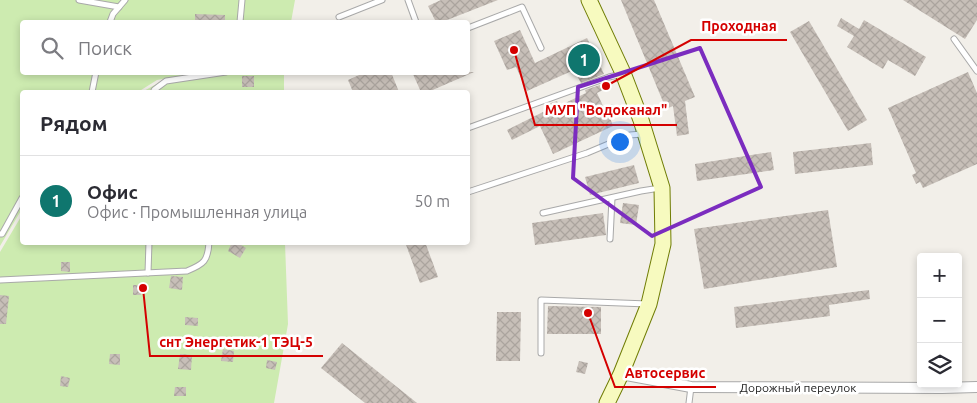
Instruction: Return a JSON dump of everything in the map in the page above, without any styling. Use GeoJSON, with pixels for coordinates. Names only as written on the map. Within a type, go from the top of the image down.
{"type":"FeatureCollection","features":[{"type":"Feature","properties":{"kind":"main road"},"geometry":{"type":"LineString","coordinates":[[589,0],[623,73],[662,188],[663,244],[649,304],[621,374],[606,403]]}},
{"type":"Feature","properties":{"kind":"street","name":"Дорожный переулок"},"geometry":{"type":"LineString","coordinates":[[621,374],[691,387],[977,387]]}},
{"type":"Feature","properties":{"kind":"lane"},"geometry":{"type":"LineString","coordinates":[[79,0],[119,7]]}},
{"type":"Feature","properties":{"kind":"lane"},"geometry":{"type":"LineString","coordinates":[[111,20],[113,14],[125,0]]}},
{"type":"Feature","properties":{"kind":"lane"},"geometry":{"type":"LineString","coordinates":[[240,20],[242,0]]}},
{"type":"Feature","properties":{"kind":"lane"},"geometry":{"type":"LineString","coordinates":[[339,17],[382,0]]}},
{"type":"Feature","properties":{"kind":"lane"},"geometry":{"type":"LineString","coordinates":[[408,0],[415,20]]}},
{"type":"Feature","properties":{"kind":"lane"},"geometry":{"type":"LineString","coordinates":[[470,27],[522,7],[541,48]]}},
{"type":"Feature","properties":{"kind":"lane"},"geometry":{"type":"LineString","coordinates":[[954,38],[977,71]]}},
{"type":"Feature","properties":{"kind":"lane"},"geometry":{"type":"LineString","coordinates":[[470,127],[609,76],[623,73]]}},
{"type":"Feature","properties":{"kind":"lane"},"geometry":{"type":"LineString","coordinates":[[92,90],[95,75]]}},
{"type":"Feature","properties":{"kind":"lane"},"geometry":{"type":"LineString","coordinates":[[154,90],[166,81],[206,75]]}},
{"type":"Feature","properties":{"kind":"lane"},"geometry":{"type":"LineString","coordinates":[[470,191],[587,153],[630,136],[645,134]]}},
{"type":"Feature","properties":{"kind":"lane"},"geometry":{"type":"LineString","coordinates":[[543,213],[662,188]]}},
{"type":"Feature","properties":{"kind":"lane"},"geometry":{"type":"LineString","coordinates":[[610,239],[612,198]]}},
{"type":"Feature","properties":{"kind":"lane"},"geometry":{"type":"LineString","coordinates":[[0,234],[2,234],[20,202]]}},
{"type":"Feature","properties":{"kind":"lane"},"geometry":{"type":"LineString","coordinates":[[148,273],[149,245]]}},
{"type":"Feature","properties":{"kind":"lane"},"geometry":{"type":"LineString","coordinates":[[0,280],[187,271],[200,266],[208,255],[209,245]]}},
{"type":"Feature","properties":{"kind":"lane"},"geometry":{"type":"LineString","coordinates":[[540,353],[541,300],[649,304]]}},
{"type":"Feature","properties":{"kind":"lane"},"geometry":{"type":"LineString","coordinates":[[689,403],[691,387]]}},
{"type":"Feature","properties":{"kind":"highlighted area"},"geometry":{"type":"Polygon","coordinates":[[[700,48],[761,187],[652,236],[573,178],[578,87],[700,48]]]}},
{"type":"Feature","properties":{"kind":"green space"},"geometry":{"type":"Polygon","coordinates":[[[0,0],[295,0],[291,20],[20,20],[20,75],[185,75],[157,80],[141,90],[20,90],[20,212],[0,246],[0,0]]]}},
{"type":"Feature","properties":{"kind":"green space"},"geometry":{"type":"Polygon","coordinates":[[[200,75],[284,75],[284,90],[146,90],[160,82],[200,75]]]}},
{"type":"Feature","properties":{"kind":"green space"},"geometry":{"type":"Polygon","coordinates":[[[20,218],[20,245],[285,245],[288,324],[274,403],[0,403],[0,252],[20,218]]]}},
{"type":"Feature","properties":{"kind":"building"},"geometry":{"type":"Polygon","coordinates":[[[441,0],[498,0],[447,20],[435,20],[428,6],[441,0]]]}},
{"type":"Feature","properties":{"kind":"building"},"geometry":{"type":"Polygon","coordinates":[[[621,0],[654,0],[695,97],[685,101],[689,134],[677,136],[673,106],[666,109],[621,0]]]}},
{"type":"Feature","properties":{"kind":"building"},"geometry":{"type":"Polygon","coordinates":[[[903,0],[977,0],[977,20],[965,39],[903,0]]]}},
{"type":"Feature","properties":{"kind":"building"},"geometry":{"type":"Polygon","coordinates":[[[195,14],[225,15],[225,20],[195,20],[195,14]]]}},
{"type":"Feature","properties":{"kind":"building"},"geometry":{"type":"Polygon","coordinates":[[[841,18],[859,29],[864,20],[926,57],[915,76],[888,60],[883,69],[847,47],[854,36],[837,26],[841,18]]]}},
{"type":"Feature","properties":{"kind":"building"},"geometry":{"type":"Polygon","coordinates":[[[809,21],[867,120],[848,131],[790,32],[809,21]]]}},
{"type":"Feature","properties":{"kind":"building"},"geometry":{"type":"Polygon","coordinates":[[[520,30],[535,63],[587,38],[604,74],[581,83],[574,70],[527,91],[516,67],[507,70],[494,41],[520,30]]]}},
{"type":"Feature","properties":{"kind":"building"},"geometry":{"type":"Polygon","coordinates":[[[968,72],[977,93],[977,164],[923,188],[920,182],[916,184],[912,175],[916,173],[888,108],[968,72]]]}},
{"type":"Feature","properties":{"kind":"building"},"geometry":{"type":"Polygon","coordinates":[[[359,75],[392,75],[398,90],[352,90],[348,80],[359,75]]]}},
{"type":"Feature","properties":{"kind":"building"},"geometry":{"type":"Polygon","coordinates":[[[413,75],[467,75],[433,90],[420,90],[413,75]]]}},
{"type":"Feature","properties":{"kind":"building"},"geometry":{"type":"Polygon","coordinates":[[[242,76],[254,76],[254,87],[242,87],[242,76]]]}},
{"type":"Feature","properties":{"kind":"building"},"geometry":{"type":"Polygon","coordinates":[[[609,82],[611,86],[597,93],[604,108],[612,104],[617,114],[610,118],[613,126],[553,154],[540,126],[512,140],[507,130],[547,110],[545,105],[557,101],[559,106],[586,93],[585,90],[609,82]]]}},
{"type":"Feature","properties":{"kind":"building"},"geometry":{"type":"Polygon","coordinates":[[[871,143],[873,165],[795,174],[793,152],[871,143]]]}},
{"type":"Feature","properties":{"kind":"building"},"geometry":{"type":"Polygon","coordinates":[[[771,152],[774,170],[697,181],[695,164],[771,152]]]}},
{"type":"Feature","properties":{"kind":"building"},"geometry":{"type":"Polygon","coordinates":[[[634,165],[639,183],[590,195],[585,177],[634,165]]]}},
{"type":"Feature","properties":{"kind":"building"},"geometry":{"type":"Polygon","coordinates":[[[623,203],[639,205],[636,225],[620,223],[623,203]]]}},
{"type":"Feature","properties":{"kind":"building"},"geometry":{"type":"Polygon","coordinates":[[[828,210],[837,267],[704,289],[694,229],[828,210]]]}},
{"type":"Feature","properties":{"kind":"building"},"geometry":{"type":"Polygon","coordinates":[[[603,213],[606,235],[535,245],[532,223],[603,213]]]}},
{"type":"Feature","properties":{"kind":"building"},"geometry":{"type":"Polygon","coordinates":[[[231,245],[241,245],[246,248],[240,258],[228,251],[231,245]]]}},
{"type":"Feature","properties":{"kind":"building"},"geometry":{"type":"Polygon","coordinates":[[[406,245],[426,245],[438,277],[420,283],[406,245]]]}},
{"type":"Feature","properties":{"kind":"building"},"geometry":{"type":"Polygon","coordinates":[[[61,262],[70,262],[70,272],[61,271],[61,262]]]}},
{"type":"Feature","properties":{"kind":"building"},"geometry":{"type":"Polygon","coordinates":[[[171,276],[183,277],[182,290],[169,288],[171,276]]]}},
{"type":"Feature","properties":{"kind":"building"},"geometry":{"type":"Polygon","coordinates":[[[133,285],[141,285],[141,295],[133,295],[133,285]]]}},
{"type":"Feature","properties":{"kind":"building"},"geometry":{"type":"Polygon","coordinates":[[[869,290],[870,299],[829,305],[830,316],[736,328],[734,307],[869,290]]]}},
{"type":"Feature","properties":{"kind":"building"},"geometry":{"type":"Polygon","coordinates":[[[0,295],[9,296],[6,324],[0,324],[0,295]]]}},
{"type":"Feature","properties":{"kind":"building"},"geometry":{"type":"Polygon","coordinates":[[[548,306],[601,307],[601,334],[547,334],[548,306]]]}},
{"type":"Feature","properties":{"kind":"building"},"geometry":{"type":"Polygon","coordinates":[[[497,312],[521,312],[520,361],[496,361],[497,312]]]}},
{"type":"Feature","properties":{"kind":"building"},"geometry":{"type":"Polygon","coordinates":[[[185,317],[198,318],[198,326],[185,325],[185,317]]]}},
{"type":"Feature","properties":{"kind":"building"},"geometry":{"type":"Polygon","coordinates":[[[342,343],[417,403],[365,403],[321,368],[342,343]]]}},
{"type":"Feature","properties":{"kind":"building"},"geometry":{"type":"Polygon","coordinates":[[[223,349],[234,351],[233,362],[221,361],[223,349]]]}},
{"type":"Feature","properties":{"kind":"building"},"geometry":{"type":"Polygon","coordinates":[[[110,354],[120,354],[120,365],[109,364],[110,354]]]}},
{"type":"Feature","properties":{"kind":"building"},"geometry":{"type":"Polygon","coordinates":[[[180,354],[192,355],[191,370],[178,369],[180,354]]]}},
{"type":"Feature","properties":{"kind":"building"},"geometry":{"type":"Polygon","coordinates":[[[267,360],[277,362],[275,370],[266,368],[267,360]]]}},
{"type":"Feature","properties":{"kind":"building"},"geometry":{"type":"Polygon","coordinates":[[[579,361],[588,363],[585,374],[576,372],[579,361]]]}},
{"type":"Feature","properties":{"kind":"building"},"geometry":{"type":"Polygon","coordinates":[[[61,376],[70,378],[68,387],[60,386],[61,376]]]}},
{"type":"Feature","properties":{"kind":"building"},"geometry":{"type":"Polygon","coordinates":[[[175,387],[186,387],[186,396],[174,396],[175,387]]]}},
{"type":"Feature","properties":{"kind":"place","name":"МУП \"Водоканал\""},"geometry":{"type":"Point","coordinates":[514,50]}},
{"type":"Feature","properties":{"kind":"place","name":"Офис"},"geometry":{"type":"Point","coordinates":[584,60]}},
{"type":"Feature","properties":{"kind":"place","name":"Проходная"},"geometry":{"type":"Point","coordinates":[606,86]}},
{"type":"Feature","properties":{"kind":"place","name":"снт Энергетик-1 ТЭЦ-5"},"geometry":{"type":"Point","coordinates":[143,288]}},
{"type":"Feature","properties":{"kind":"place","name":"Автосервис"},"geometry":{"type":"Point","coordinates":[588,313]}}]}
